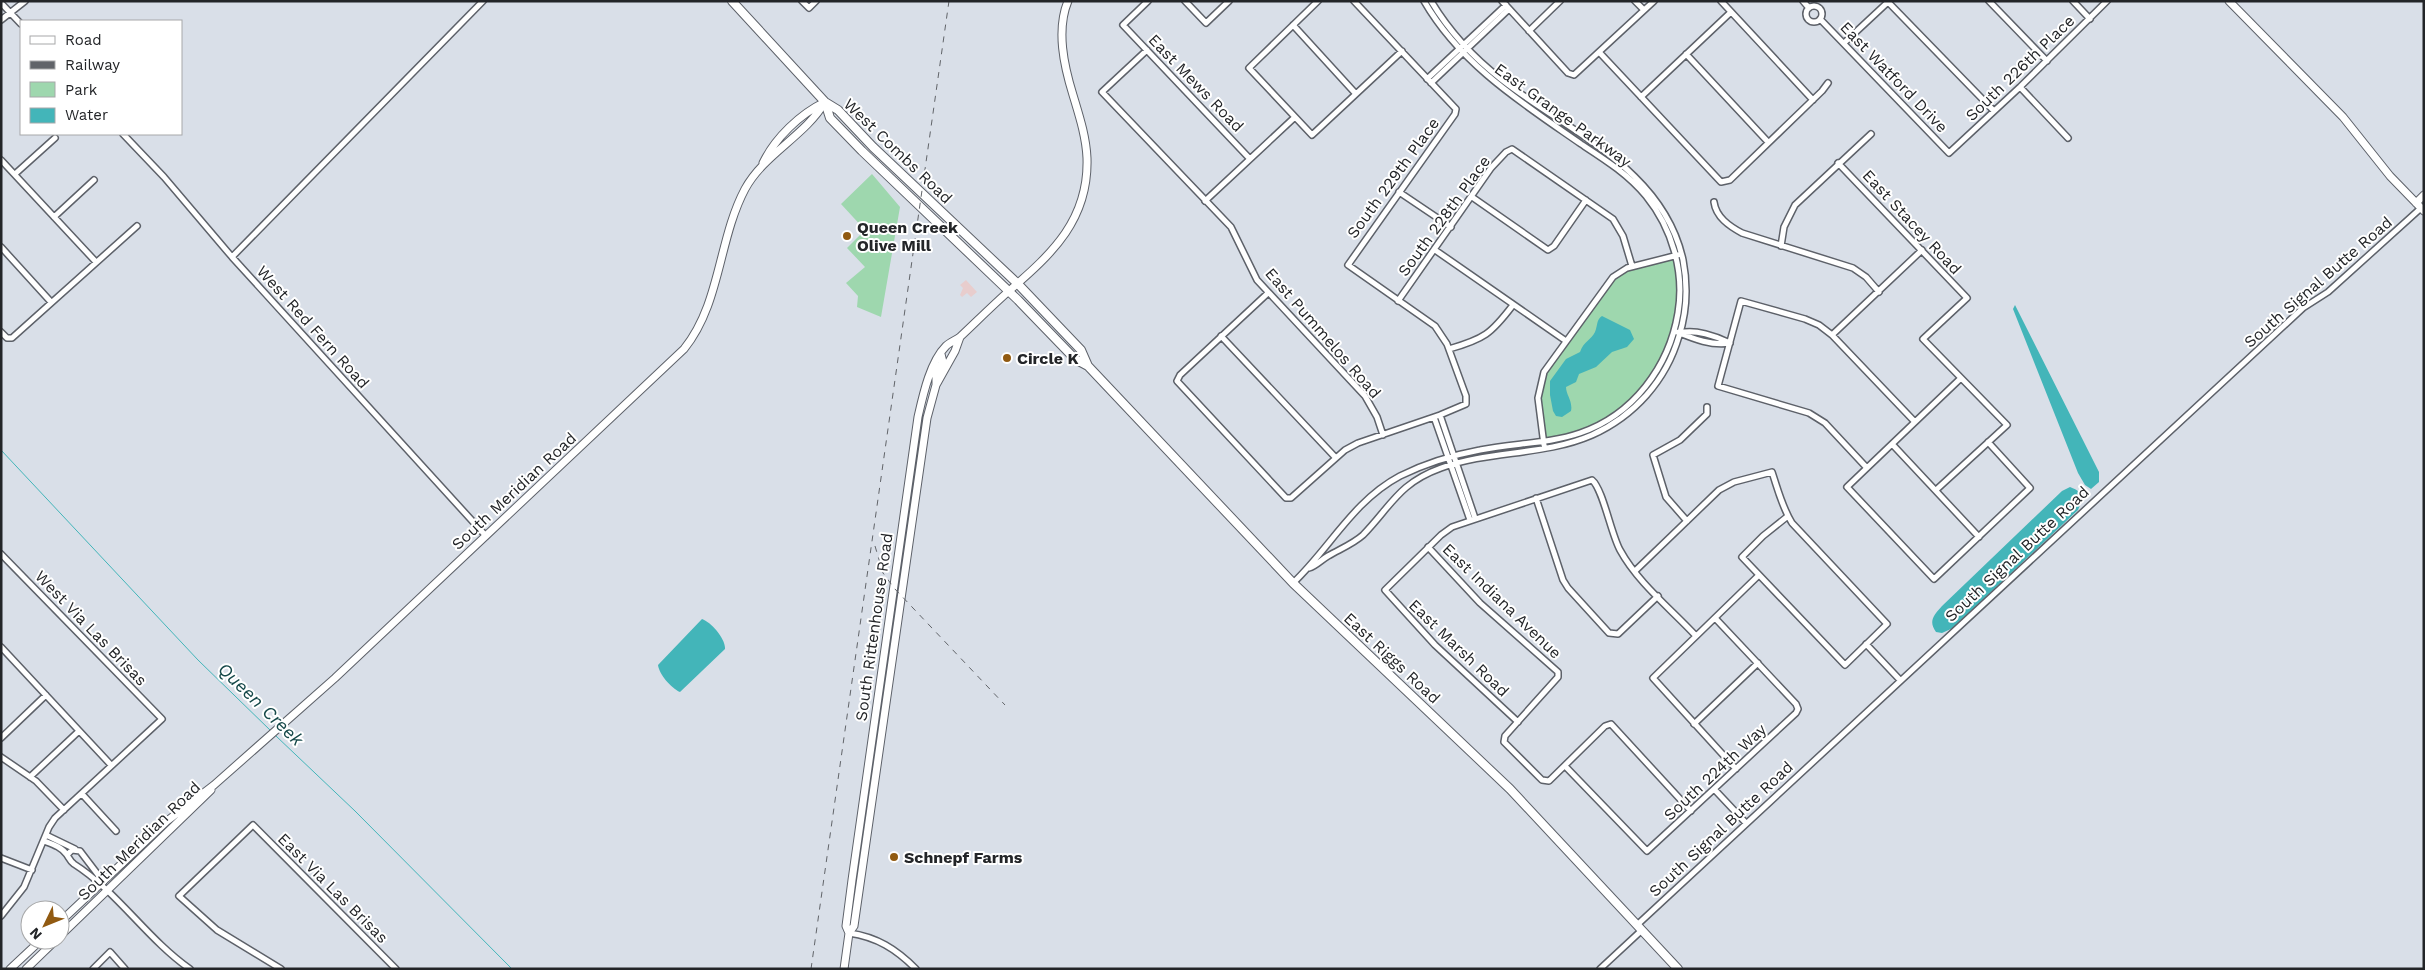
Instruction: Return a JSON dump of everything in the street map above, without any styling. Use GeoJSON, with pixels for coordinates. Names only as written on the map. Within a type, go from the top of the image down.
{"type":"FeatureCollection","features":[{"type":"Feature","properties":{"kind":"main road","name":"West Combs Road"},"geometry":{"type":"LineString","coordinates":[[732,1],[825,102],[838,110],[873,147],[1018,284]]}},
{"type":"Feature","properties":{"kind":"main road","name":"West Combs Road"},"geometry":{"type":"LineString","coordinates":[[825,102],[830,118],[862,152],[1009,291]]}},
{"type":"Feature","properties":{"kind":"main road","name":"East Riggs Road"},"geometry":{"type":"LineString","coordinates":[[1018,284],[1081,350],[1088,366]]}},
{"type":"Feature","properties":{"kind":"main road","name":"East Riggs Road"},"geometry":{"type":"LineString","coordinates":[[1009,291],[1075,359],[1088,366],[1293,583],[1510,789],[1678,969]]}},
{"type":"Feature","properties":{"kind":"street"},"geometry":{"type":"LineString","coordinates":[[1,20],[11,14],[25,1]]}},
{"type":"Feature","properties":{"kind":"street"},"geometry":{"type":"LineString","coordinates":[[232,257],[483,1]]}},
{"type":"Feature","properties":{"kind":"street"},"geometry":{"type":"LineString","coordinates":[[802,1],[808,8],[816,1]]}},
{"type":"Feature","properties":{"kind":"street","name":"South Rittenhouse Road"},"geometry":{"type":"LineString","coordinates":[[849,933],[846,926],[853,870],[918,417],[926,385],[946,346],[960,337],[1018,284],[1064,236],[1079,210],[1084,190],[1087,168],[1085,141],[1064,62],[1063,21],[1068,1]]}},
{"type":"Feature","properties":{"kind":"street","name":"East Mews Road"},"geometry":{"type":"LineString","coordinates":[[1148,1],[1123,25],[1250,159]]}},
{"type":"Feature","properties":{"kind":"street"},"geometry":{"type":"LineString","coordinates":[[1185,1],[1206,23],[1230,1]]}},
{"type":"Feature","properties":{"kind":"street"},"geometry":{"type":"LineString","coordinates":[[1318,1],[1249,68],[1312,135],[1402,52]]}},
{"type":"Feature","properties":{"kind":"street"},"geometry":{"type":"LineString","coordinates":[[1354,1],[1429,81],[1462,51],[1505,5],[1571,75],[1577,74],[1598,52],[1654,1]]}},
{"type":"Feature","properties":{"kind":"street","name":"East Grange Parkway"},"geometry":{"type":"LineString","coordinates":[[1424,1],[1438,22],[1462,51],[1496,84],[1631,181],[1647,197],[1659,215],[1679,255]]}},
{"type":"Feature","properties":{"kind":"street","name":"East Grange Parkway"},"geometry":{"type":"LineString","coordinates":[[1432,1],[1448,26],[1501,79],[1628,169],[1645,185],[1666,215],[1679,255]]}},
{"type":"Feature","properties":{"kind":"street"},"geometry":{"type":"LineString","coordinates":[[1529,30],[1560,1]]}},
{"type":"Feature","properties":{"kind":"street"},"geometry":{"type":"LineString","coordinates":[[1635,1],[1644,10]]}},
{"type":"Feature","properties":{"kind":"street"},"geometry":{"type":"LineString","coordinates":[[1721,1],[1813,100]]}},
{"type":"Feature","properties":{"kind":"street"},"geometry":{"type":"LineString","coordinates":[[1803,1],[1809,8]]}},
{"type":"Feature","properties":{"kind":"street"},"geometry":{"type":"LineString","coordinates":[[1989,1],[2047,61]]}},
{"type":"Feature","properties":{"kind":"street"},"geometry":{"type":"LineString","coordinates":[[2072,1],[2090,19]]}},
{"type":"Feature","properties":{"kind":"street","name":"South 226th Place"},"geometry":{"type":"LineString","coordinates":[[1948,153],[2020,87],[2108,1]]}},
{"type":"Feature","properties":{"kind":"street"},"geometry":{"type":"LineString","coordinates":[[2229,1],[2343,117],[2380,164],[2420,208]]}},
{"type":"Feature","properties":{"kind":"street"},"geometry":{"type":"LineString","coordinates":[[1844,43],[1888,2],[1994,111]]}},
{"type":"Feature","properties":{"kind":"street"},"geometry":{"type":"LineString","coordinates":[[1,3],[20,23]]}},
{"type":"Feature","properties":{"kind":"street"},"geometry":{"type":"LineString","coordinates":[[1815,6],[1820,8],[1822,13],[1820,19],[1815,22],[1810,20],[1807,14],[1809,8],[1815,6]]}},
{"type":"Feature","properties":{"kind":"street"},"geometry":{"type":"LineString","coordinates":[[1641,97],[1731,12]]}},
{"type":"Feature","properties":{"kind":"street","name":"East Watford Drive"},"geometry":{"type":"LineString","coordinates":[[1820,19],[1948,153]]}},
{"type":"Feature","properties":{"kind":"street"},"geometry":{"type":"LineString","coordinates":[[1293,25],[1356,94]]}},
{"type":"Feature","properties":{"kind":"street","name":"East Pummelos Road"},"geometry":{"type":"LineString","coordinates":[[1147,50],[1102,92],[1231,228],[1257,280],[1365,396],[1383,435]]}},
{"type":"Feature","properties":{"kind":"street"},"geometry":{"type":"LineString","coordinates":[[1598,52],[1721,182],[1730,180],[1813,100],[1828,82]]}},
{"type":"Feature","properties":{"kind":"street"},"geometry":{"type":"LineString","coordinates":[[1686,54],[1768,142]]}},
{"type":"Feature","properties":{"kind":"street","name":"South 229th Place"},"geometry":{"type":"LineString","coordinates":[[1398,301],[1348,265],[1455,114],[1456,109],[1429,81]]}},
{"type":"Feature","properties":{"kind":"street"},"geometry":{"type":"LineString","coordinates":[[2020,87],[2068,138]]}},
{"type":"Feature","properties":{"kind":"street","name":"South Meridian Road"},"geometry":{"type":"LineString","coordinates":[[70,913],[172,817],[214,785],[293,716],[689,343],[708,307],[740,198],[749,182],[760,168],[770,148],[810,109],[825,102]]}},
{"type":"Feature","properties":{"kind":"street"},"geometry":{"type":"LineString","coordinates":[[1205,201],[1295,117]]}},
{"type":"Feature","properties":{"kind":"street"},"geometry":{"type":"LineString","coordinates":[[1781,246],[1784,227],[1795,205],[1870,134]]}},
{"type":"Feature","properties":{"kind":"street","name":"West Red Fern Road"},"geometry":{"type":"LineString","coordinates":[[124,135],[164,177],[232,257],[486,536]]}},
{"type":"Feature","properties":{"kind":"street"},"geometry":{"type":"LineString","coordinates":[[14,174],[55,138]]}},
{"type":"Feature","properties":{"kind":"street","name":"South 228th Place"},"geometry":{"type":"LineString","coordinates":[[1398,301],[1492,168],[1506,152],[1512,149],[1586,200]]}},
{"type":"Feature","properties":{"kind":"street"},"geometry":{"type":"LineString","coordinates":[[1,160],[96,262]]}},
{"type":"Feature","properties":{"kind":"street","name":"East Stacey Road"},"geometry":{"type":"LineString","coordinates":[[1838,163],[1967,298],[1924,339],[1961,378]]}},
{"type":"Feature","properties":{"kind":"street"},"geometry":{"type":"LineString","coordinates":[[54,217],[94,180]]}},
{"type":"Feature","properties":{"kind":"street"},"geometry":{"type":"LineString","coordinates":[[1399,192],[1451,227]]}},
{"type":"Feature","properties":{"kind":"street"},"geometry":{"type":"LineString","coordinates":[[2420,208],[2424,195]]}},
{"type":"Feature","properties":{"kind":"street"},"geometry":{"type":"LineString","coordinates":[[1472,197],[1548,250],[1554,246],[1586,200],[1613,219],[1619,227],[1632,266]]}},
{"type":"Feature","properties":{"kind":"street"},"geometry":{"type":"LineString","coordinates":[[1714,202],[1717,213],[1731,227],[1753,238],[1830,259],[1853,268],[1866,276],[1878,292]]}},
{"type":"Feature","properties":{"kind":"street","name":"South Signal Butte Road"},"geometry":{"type":"LineString","coordinates":[[1600,969],[1639,927],[1746,823],[1900,680],[2302,308],[2328,292],[2420,208]]}},
{"type":"Feature","properties":{"kind":"street"},"geometry":{"type":"LineString","coordinates":[[1,332],[8,338],[12,338],[137,226]]}},
{"type":"Feature","properties":{"kind":"street"},"geometry":{"type":"LineString","coordinates":[[1,247],[51,302]]}},
{"type":"Feature","properties":{"kind":"street"},"geometry":{"type":"LineString","coordinates":[[1435,250],[1566,341]]}},
{"type":"Feature","properties":{"kind":"street"},"geometry":{"type":"LineString","coordinates":[[1832,335],[1922,250]]}},
{"type":"Feature","properties":{"kind":"street"},"geometry":{"type":"LineString","coordinates":[[1309,568],[1361,537],[1406,486],[1426,474],[1483,456],[1544,448],[1572,443],[1592,435],[1628,414],[1644,399],[1663,373],[1677,332],[1680,298],[1679,255],[1632,266],[1619,272],[1608,281],[1566,341],[1541,379],[1538,398],[1544,448]]}},
{"type":"Feature","properties":{"kind":"street"},"geometry":{"type":"LineString","coordinates":[[1268,292],[1180,375],[1177,382],[1284,496],[1288,498],[1336,457],[1358,443],[1466,404],[1466,396],[1443,336],[1435,326],[1398,301]]}},
{"type":"Feature","properties":{"kind":"street"},"geometry":{"type":"LineString","coordinates":[[1867,468],[1825,423],[1809,412],[1718,386],[1742,301],[1805,319],[1819,325],[1832,335],[1915,422]]}},
{"type":"Feature","properties":{"kind":"street"},"geometry":{"type":"LineString","coordinates":[[1449,350],[1489,334],[1513,305]]}},
{"type":"Feature","properties":{"kind":"street"},"geometry":{"type":"LineString","coordinates":[[1677,332],[1688,331],[1706,334],[1730,343]]}},
{"type":"Feature","properties":{"kind":"street"},"geometry":{"type":"LineString","coordinates":[[1677,332],[1686,337],[1720,345],[1730,343]]}},
{"type":"Feature","properties":{"kind":"street"},"geometry":{"type":"LineString","coordinates":[[1293,583],[1309,568],[1353,512],[1369,496],[1404,475],[1451,457],[1480,450],[1543,442],[1588,431],[1626,407],[1641,393],[1659,368],[1677,332]]}},
{"type":"Feature","properties":{"kind":"street"},"geometry":{"type":"LineString","coordinates":[[1704,341],[1706,334]]}},
{"type":"Feature","properties":{"kind":"street"},"geometry":{"type":"LineString","coordinates":[[1221,336],[1336,457]]}},
{"type":"Feature","properties":{"kind":"street","name":"South Rittenhouse Road"},"geometry":{"type":"LineString","coordinates":[[844,969],[849,933],[854,926],[926,424],[936,384],[956,351],[960,337]]}},
{"type":"Feature","properties":{"kind":"street"},"geometry":{"type":"LineString","coordinates":[[936,384],[936,375],[943,362],[941,354]]}},
{"type":"Feature","properties":{"kind":"street"},"geometry":{"type":"LineString","coordinates":[[1936,490],[1988,442],[2007,425],[1961,378],[1847,487],[1934,579],[2030,488],[1988,442]]}},
{"type":"Feature","properties":{"kind":"street"},"geometry":{"type":"LineString","coordinates":[[926,385],[927,393],[922,416],[926,424]]}},
{"type":"Feature","properties":{"kind":"street"},"geometry":{"type":"LineString","coordinates":[[1687,521],[1666,497],[1653,455],[1680,440],[1707,414],[1707,407]]}},
{"type":"Feature","properties":{"kind":"street"},"geometry":{"type":"LineString","coordinates":[[1437,416],[1472,519]]}},
{"type":"Feature","properties":{"kind":"street"},"geometry":{"type":"LineString","coordinates":[[1892,444],[1979,536]]}},
{"type":"Feature","properties":{"kind":"street"},"geometry":{"type":"LineString","coordinates":[[1635,571],[1719,490],[1734,482],[1772,472],[1784,510],[1788,516],[1888,624],[1845,665],[1742,557],[1762,536],[1788,516]]}},
{"type":"Feature","properties":{"kind":"street"},"geometry":{"type":"LineString","coordinates":[[1428,547],[1452,527],[1592,480],[1597,488],[1614,538],[1635,571],[1696,636]]}},
{"type":"Feature","properties":{"kind":"street"},"geometry":{"type":"LineString","coordinates":[[1536,498],[1562,580],[1609,633],[1618,634],[1658,596]]}},
{"type":"Feature","properties":{"kind":"street","name":"East Marsh Road"},"geometry":{"type":"LineString","coordinates":[[1428,547],[1385,590],[1436,646],[1518,722]]}},
{"type":"Feature","properties":{"kind":"street","name":"East Indiana Avenue"},"geometry":{"type":"LineString","coordinates":[[1428,547],[1480,602],[1558,672],[1558,677],[1518,722]]}},
{"type":"Feature","properties":{"kind":"street","name":"West Via Las Brisas"},"geometry":{"type":"LineString","coordinates":[[1,554],[162,718],[111,765]]}},
{"type":"Feature","properties":{"kind":"street"},"geometry":{"type":"LineString","coordinates":[[1736,769],[1653,678],[1759,575]]}},
{"type":"Feature","properties":{"kind":"street"},"geometry":{"type":"LineString","coordinates":[[1694,724],[1758,663],[1715,618]]}},
{"type":"Feature","properties":{"kind":"street"},"geometry":{"type":"LineString","coordinates":[[1866,644],[1900,680]]}},
{"type":"Feature","properties":{"kind":"street"},"geometry":{"type":"LineString","coordinates":[[1,647],[111,765],[56,818],[46,835],[32,870],[16,901],[1,916]]}},
{"type":"Feature","properties":{"kind":"street","name":"South 224th Way"},"geometry":{"type":"LineString","coordinates":[[1565,766],[1647,851],[1796,713],[1798,709],[1758,663]]}},
{"type":"Feature","properties":{"kind":"street"},"geometry":{"type":"LineString","coordinates":[[1,738],[46,695]]}},
{"type":"Feature","properties":{"kind":"street"},"geometry":{"type":"LineString","coordinates":[[1518,722],[1504,739],[1504,742],[1546,781],[1549,781],[1605,726],[1611,724],[1691,811]]}},
{"type":"Feature","properties":{"kind":"street"},"geometry":{"type":"LineString","coordinates":[[30,777],[79,731]]}},
{"type":"Feature","properties":{"kind":"street"},"geometry":{"type":"LineString","coordinates":[[1,757],[30,777],[64,810]]}},
{"type":"Feature","properties":{"kind":"street","name":"South Meridian Road"},"geometry":{"type":"LineString","coordinates":[[70,926],[205,798],[214,785]]}},
{"type":"Feature","properties":{"kind":"street"},"geometry":{"type":"LineString","coordinates":[[1714,789],[1746,823]]}},
{"type":"Feature","properties":{"kind":"street"},"geometry":{"type":"LineString","coordinates":[[82,794],[116,831]]}},
{"type":"Feature","properties":{"kind":"street"},"geometry":{"type":"LineString","coordinates":[[172,817],[177,825]]}},
{"type":"Feature","properties":{"kind":"street","name":"East Via Las Brisas"},"geometry":{"type":"LineString","coordinates":[[271,966],[217,930],[179,896],[253,825],[396,969]]}},
{"type":"Feature","properties":{"kind":"street"},"geometry":{"type":"LineString","coordinates":[[46,835],[82,853],[102,883]]}},
{"type":"Feature","properties":{"kind":"street"},"geometry":{"type":"LineString","coordinates":[[44,841],[56,846],[72,862],[102,883],[160,944],[190,969]]}},
{"type":"Feature","properties":{"kind":"street"},"geometry":{"type":"LineString","coordinates":[[67,855],[76,849]]}},
{"type":"Feature","properties":{"kind":"street"},"geometry":{"type":"LineString","coordinates":[[1,858],[32,870]]}},
{"type":"Feature","properties":{"kind":"street"},"geometry":{"type":"LineString","coordinates":[[849,933],[875,939],[891,947],[916,969]]}},
{"type":"Feature","properties":{"kind":"street"},"geometry":{"type":"LineString","coordinates":[[10,969],[30,950]]}},
{"type":"Feature","properties":{"kind":"street"},"geometry":{"type":"LineString","coordinates":[[26,969],[46,950]]}},
{"type":"Feature","properties":{"kind":"street"},"geometry":{"type":"LineString","coordinates":[[93,969],[110,952],[125,969]]}},
{"type":"Feature","properties":{"kind":"street"},"geometry":{"type":"LineString","coordinates":[[271,966],[281,969]]}},
{"type":"Feature","properties":{"kind":"shaded area"},"geometry":{"type":"Polygon","coordinates":[[[966,280],[977,292],[971,297],[967,293],[962,297],[960,295],[963,288],[960,285],[966,280]]]}},
{"type":"Feature","properties":{"kind":"green space"},"geometry":{"type":"Polygon","coordinates":[[[872,174],[900,207],[881,317],[857,307],[858,296],[846,283],[865,267],[847,248],[865,230],[841,204],[872,174]]]}},
{"type":"Feature","properties":{"kind":"green space"},"geometry":{"type":"Polygon","coordinates":[[[1674,258],[1678,289],[1676,315],[1662,356],[1651,375],[1637,393],[1621,408],[1603,420],[1583,430],[1545,439],[1540,396],[1545,374],[1611,281],[1632,269],[1674,258]]]}},
{"type":"Feature","properties":{"kind":"water"},"geometry":{"type":"Polygon","coordinates":[[[2015,305],[2099,472],[2099,482],[2091,489],[2085,485],[2078,473],[2013,309],[2015,305]]]}},
{"type":"Feature","properties":{"kind":"water"},"geometry":{"type":"Polygon","coordinates":[[[1602,316],[1630,330],[1634,339],[1627,347],[1612,352],[1596,367],[1579,374],[1576,382],[1566,387],[1571,411],[1562,417],[1556,416],[1553,411],[1550,395],[1550,381],[1566,359],[1580,352],[1583,345],[1593,335],[1602,316]]]}},
{"type":"Feature","properties":{"kind":"water"},"geometry":{"type":"Polygon","coordinates":[[[2070,487],[2078,491],[2082,498],[2078,510],[1953,628],[1942,633],[1936,632],[1932,621],[1934,615],[1942,606],[2062,491],[2070,487]]]}},
{"type":"Feature","properties":{"kind":"water"},"geometry":{"type":"Polygon","coordinates":[[[702,619],[717,631],[725,645],[725,649],[680,692],[666,680],[658,665],[702,619]]]}},
{"type":"Feature","properties":{"kind":"waterway","name":"Queen Creek"},"geometry":{"type":"LineString","coordinates":[[1,450],[198,660],[271,731]]}},
{"type":"Feature","properties":{"kind":"waterway","name":"Queen Creek"},"geometry":{"type":"LineString","coordinates":[[276,736],[355,811],[512,969]]}},
{"type":"Feature","properties":{"kind":"railway"},"geometry":{"type":"LineString","coordinates":[[811,969],[949,1]]}},
{"type":"Feature","properties":{"kind":"railway"},"geometry":{"type":"LineString","coordinates":[[875,546],[883,573],[894,588],[1005,705]]}},
{"type":"Feature","properties":{"kind":"place","name":"Queen Creek Olive Mill"},"geometry":{"type":"Point","coordinates":[847,236]}},
{"type":"Feature","properties":{"kind":"place","name":"Circle K"},"geometry":{"type":"Point","coordinates":[1007,358]}},
{"type":"Feature","properties":{"kind":"place","name":"Schnepf Farms"},"geometry":{"type":"Point","coordinates":[894,857]}}]}
